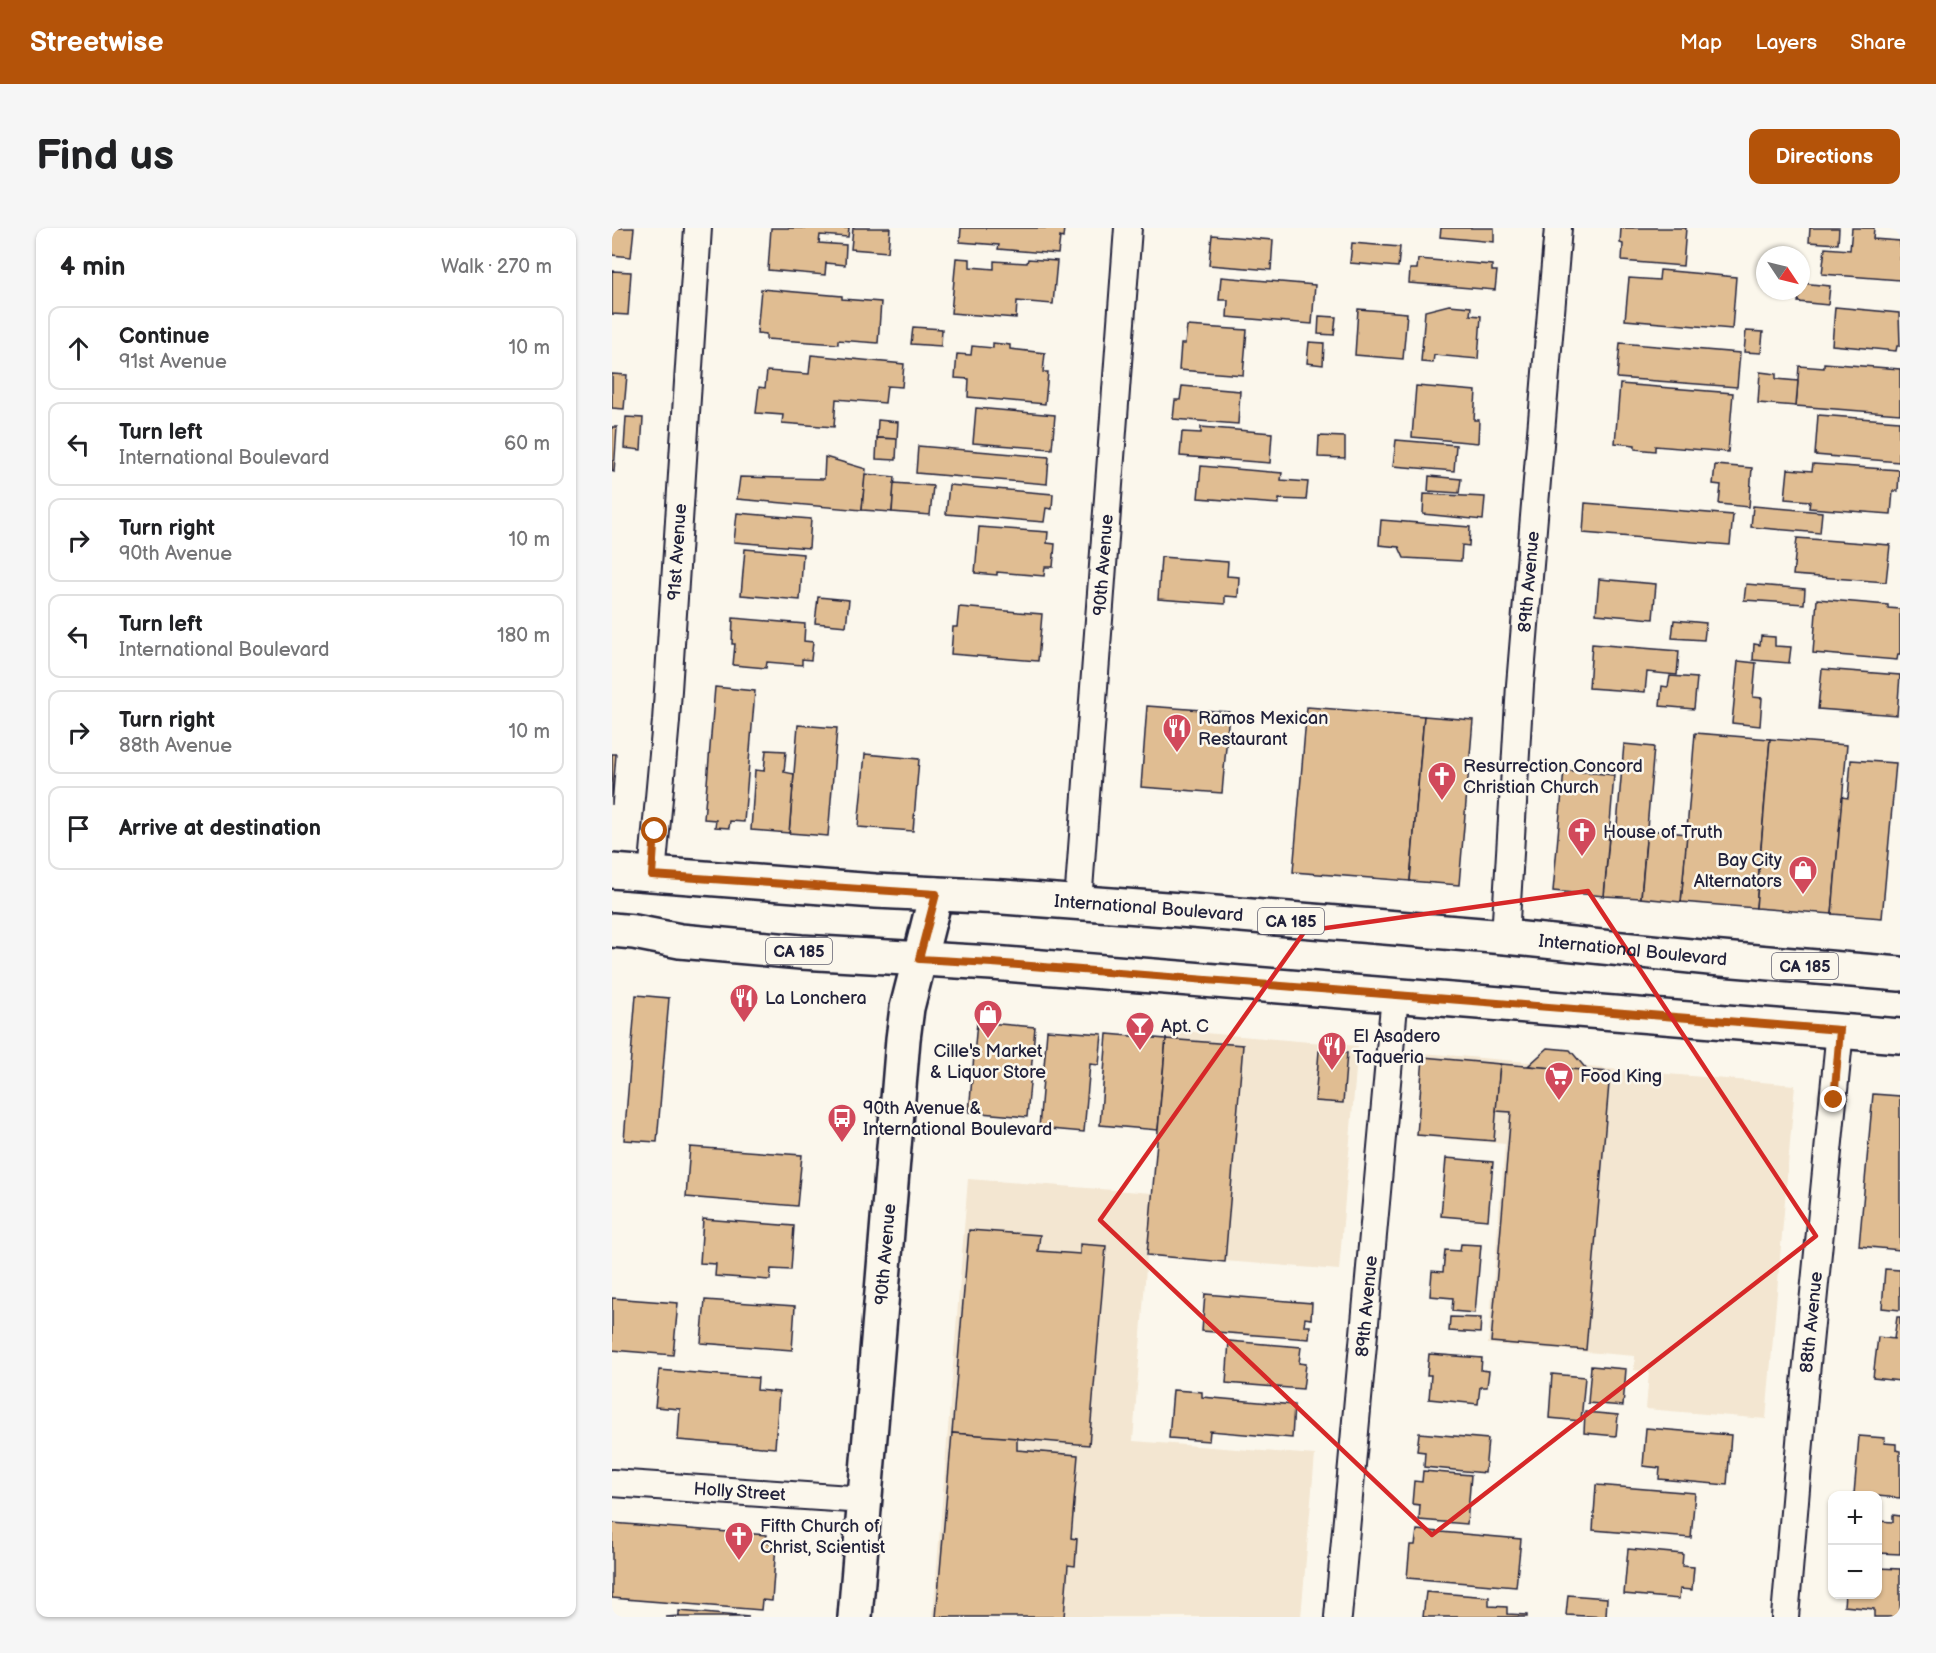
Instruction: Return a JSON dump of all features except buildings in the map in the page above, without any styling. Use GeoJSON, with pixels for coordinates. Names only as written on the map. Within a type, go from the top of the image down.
{"type":"FeatureCollection","features":[{"type":"Feature","properties":{"kind":"main road","name":"International Boulevard"},"geometry":{"type":"LineString","coordinates":[[612,872],[1078,903],[1505,937],[1900,974]]}},
{"type":"Feature","properties":{"kind":"main road","name":"90th Avenue"},"geometry":{"type":"LineString","coordinates":[[855,1617],[903,1040],[907,1008],[936,894]]}},
{"type":"Feature","properties":{"kind":"main road","name":"CA 185"},"geometry":{"type":"LineString","coordinates":[[612,930],[680,941],[860,956],[1395,995],[1900,1036]]}},
{"type":"Feature","properties":{"kind":"street","name":"91st Avenue"},"geometry":{"type":"LineString","coordinates":[[652,875],[666,721],[698,228]]}},
{"type":"Feature","properties":{"kind":"street","name":"90th Avenue"},"geometry":{"type":"LineString","coordinates":[[1078,903],[1128,228]]}},
{"type":"Feature","properties":{"kind":"street","name":"89th Avenue"},"geometry":{"type":"LineString","coordinates":[[1505,937],[1520,686],[1558,228]]}},
{"type":"Feature","properties":{"kind":"street","name":"89th Avenue"},"geometry":{"type":"LineString","coordinates":[[1338,1617],[1395,995]]}},
{"type":"Feature","properties":{"kind":"street","name":"88th Avenue"},"geometry":{"type":"LineString","coordinates":[[1785,1617],[1805,1384],[1840,1030]]}},
{"type":"Feature","properties":{"kind":"street","name":"Holly Street"},"geometry":{"type":"LineString","coordinates":[[612,1483],[865,1500]]}},
{"type":"Feature","properties":{"kind":"highlighted area"},"geometry":{"type":"Polygon","coordinates":[[[1588,891],[1816,1236],[1432,1535],[1100,1220],[1305,931],[1588,891]]]}},
{"type":"Feature","properties":{"kind":"shaded area"},"geometry":{"type":"Polygon","coordinates":[[[1169,1030],[1358,1046],[1339,1270],[1147,1255],[1133,1441],[1315,1455],[1301,1617],[933,1617],[968,1179],[1152,1193],[1169,1030]]]}},
{"type":"Feature","properties":{"kind":"shaded area"},"geometry":{"type":"Polygon","coordinates":[[[1423,1053],[1795,1085],[1766,1419],[1646,1409],[1649,1372],[1634,1370],[1635,1356],[1488,1344],[1505,1144],[1416,1136],[1423,1053]]]}},
{"type":"Feature","properties":{"kind":"place","name":"Ramos Mexican Restaurant"},"geometry":{"type":"Point","coordinates":[1177,754]}},
{"type":"Feature","properties":{"kind":"place","name":"Resurrection Concord Christian Church"},"geometry":{"type":"Point","coordinates":[1442,802]}},
{"type":"Feature","properties":{"kind":"place","name":"House of Truth"},"geometry":{"type":"Point","coordinates":[1582,858]}},
{"type":"Feature","properties":{"kind":"place","name":"Bay City Alternators"},"geometry":{"type":"Point","coordinates":[1803,896]}},
{"type":"Feature","properties":{"kind":"place","name":"La Lonchera"},"geometry":{"type":"Point","coordinates":[744,1024]}},
{"type":"Feature","properties":{"kind":"place","name":"Cille's Market & Liquor Store"},"geometry":{"type":"Point","coordinates":[988,1040]}},
{"type":"Feature","properties":{"kind":"place","name":"Apt. C"},"geometry":{"type":"Point","coordinates":[1140,1052]}},
{"type":"Feature","properties":{"kind":"place","name":"El Asadero Taqueria"},"geometry":{"type":"Point","coordinates":[1332,1072]}},
{"type":"Feature","properties":{"kind":"place","name":"Food King"},"geometry":{"type":"Point","coordinates":[1559,1102]}},
{"type":"Feature","properties":{"kind":"place","name":"90th Avenue & International Boulevard"},"geometry":{"type":"Point","coordinates":[842,1144]}},
{"type":"Feature","properties":{"kind":"place","name":"Fifth Church of Christ, Scientist"},"geometry":{"type":"Point","coordinates":[739,1562]}},
{"type":"Feature","properties":{"kind":"route"},"geometry":{"type":"LineString","coordinates":[[655,831],[652,875],[936,894],[919,959],[1840,1030],[1834,1100]]}}]}
